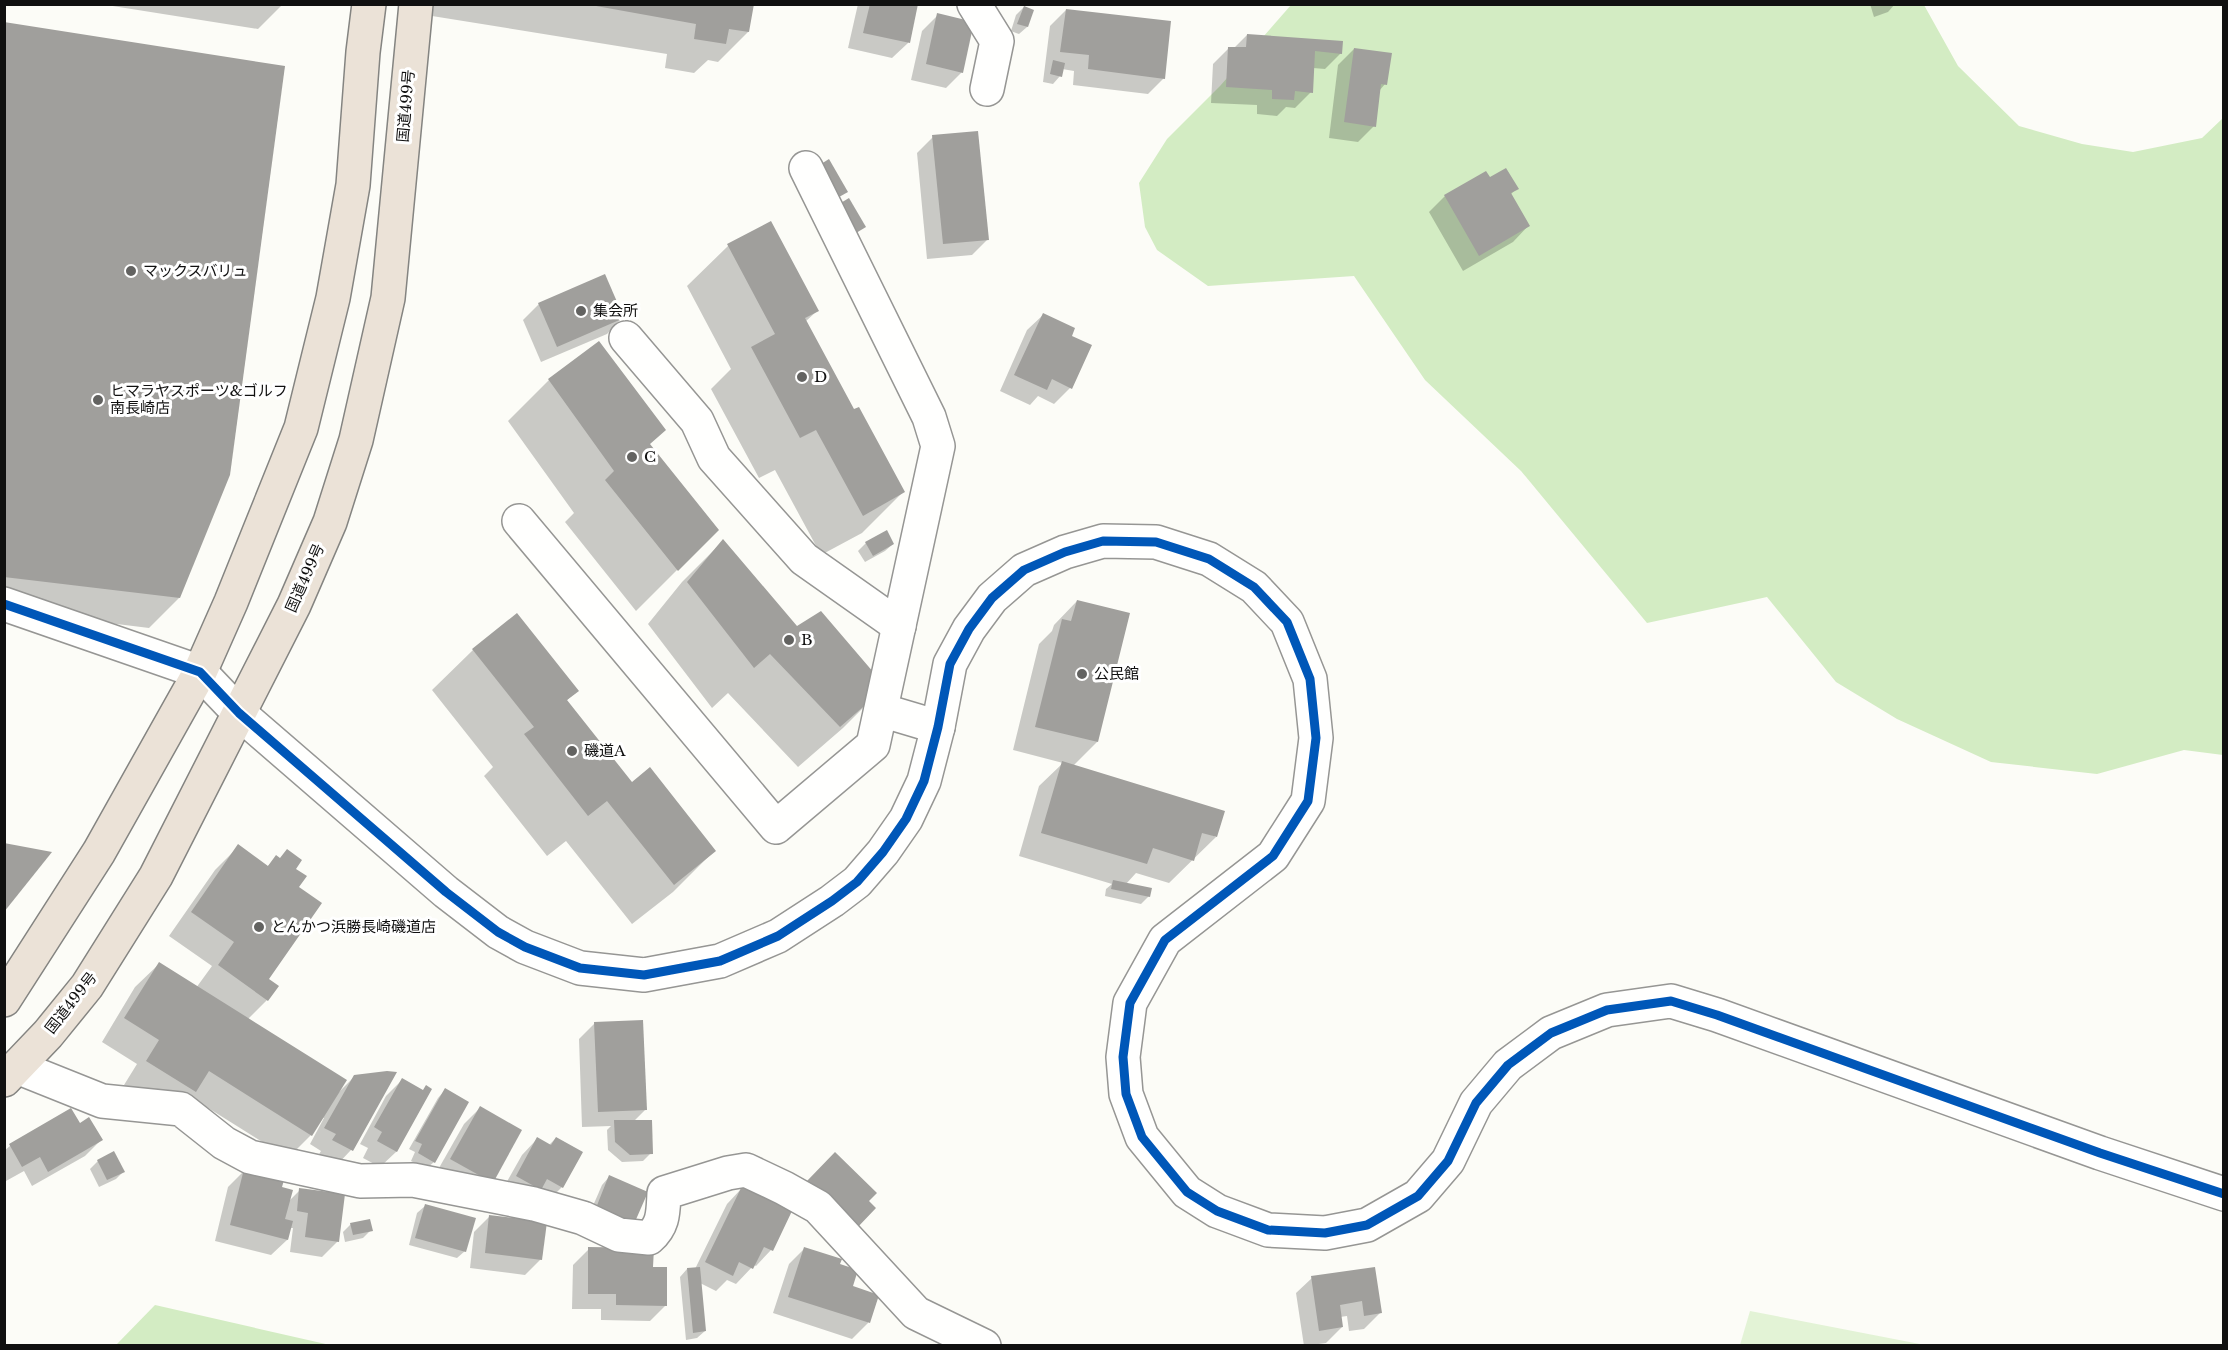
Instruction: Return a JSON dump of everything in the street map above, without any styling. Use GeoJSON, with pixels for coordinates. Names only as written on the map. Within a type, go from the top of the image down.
{"type":"FeatureCollection","features":[{"type":"Feature","properties":{"kind":"highway"},"geometry":{"type":"LineString","coordinates":[[4,1000],[99,852],[200,672],[231,602],[301,428],[333,298],[353,185],[369,4]]}},
{"type":"Feature","properties":{"kind":"highway","name":"国道499号"},"geometry":{"type":"LineString","coordinates":[[11,1073],[48,1034],[87,986],[156,876],[294,605],[330,522],[356,440],[388,298],[416,4]]}},
{"type":"Feature","properties":{"kind":"street"},"geometry":{"type":"LineString","coordinates":[[974,4],[997,41],[987,90]]}},
{"type":"Feature","properties":{"kind":"street"},"geometry":{"type":"LineString","coordinates":[[519,521],[776,827],[873,745],[938,446],[929,417],[806,168]]}},
{"type":"Feature","properties":{"kind":"street"},"geometry":{"type":"LineString","coordinates":[[626,338],[697,421],[714,458],[804,559],[899,626]]}},
{"type":"Feature","properties":{"kind":"street"},"geometry":{"type":"LineString","coordinates":[[4,604],[200,672],[240,713],[446,892],[498,932],[525,947],[580,968],[644,975],[720,961],[730,957],[778,936],[857,882],[883,852],[906,819],[924,781],[938,727],[950,664],[969,629],[992,597],[1024,570],[1065,552],[1104,542],[1156,542],[1209,559],[1254,587],[1287,622],[1310,680],[1316,738],[1308,801],[1273,856],[1165,940],[1130,1003],[1123,1058],[1126,1094],[1142,1137],[1187,1192],[1217,1211],[1268,1230],[1325,1233],[1367,1225],[1418,1196],[1448,1161],[1476,1103],[1508,1065],[1551,1033],[1607,1010],[1671,1001],[1717,1015],[2100,1153],[2223,1194]]}},
{"type":"Feature","properties":{"kind":"street"},"geometry":{"type":"LineString","coordinates":[[881,710],[938,727]]}},
{"type":"Feature","properties":{"kind":"street"},"geometry":{"type":"LineString","coordinates":[[11,1073],[102,1101],[181,1109],[224,1143],[250,1157],[360,1181],[413,1180],[534,1204],[583,1218],[619,1234],[649,1238],[658,1230],[663,1221],[664,1193],[728,1173],[746,1170],[784,1188],[818,1208],[916,1313],[984,1346]]}},
{"type":"Feature","properties":{"kind":"green space"},"geometry":{"type":"Polygon","coordinates":[[[1291,5],[1924,5],[1958,66],[2019,126],[2082,144],[2133,152],[2202,138],[2223,118],[2223,755],[2184,750],[2097,774],[1991,762],[1897,719],[1836,682],[1767,597],[1647,623],[1521,471],[1425,380],[1354,276],[1208,286],[1157,250],[1145,227],[1139,183],[1167,139],[1220,86],[1291,5]]]}},
{"type":"Feature","properties":{"kind":"green space"},"geometry":{"type":"Polygon","coordinates":[[[155,1305],[330,1345],[116,1345],[155,1305]]]}},
{"type":"Feature","properties":{"kind":"green space"},"geometry":{"type":"Polygon","coordinates":[[[1750,1311],[1925,1345],[1740,1345],[1750,1311]]]}},
{"type":"Feature","properties":{"kind":"building"},"geometry":{"type":"Polygon","coordinates":[[[585,4],[754,4],[749,32],[729,29],[726,44],[694,39],[696,24],[585,4]]]}},
{"type":"Feature","properties":{"kind":"building"},"geometry":{"type":"Polygon","coordinates":[[[870,4],[918,4],[910,43],[863,33],[870,4]]]}},
{"type":"Feature","properties":{"kind":"building"},"geometry":{"type":"Polygon","coordinates":[[[1024,6],[1034,10],[1028,27],[1017,24],[1024,6]]]}},
{"type":"Feature","properties":{"kind":"building"},"geometry":{"type":"Polygon","coordinates":[[[1066,9],[1171,21],[1165,79],[1088,69],[1089,55],[1060,52],[1066,9]]]}},
{"type":"Feature","properties":{"kind":"building"},"geometry":{"type":"Polygon","coordinates":[[[937,13],[974,22],[963,73],[926,64],[937,13]]]}},
{"type":"Feature","properties":{"kind":"building","name":"マックスバリュ"},"geometry":{"type":"Polygon","coordinates":[[[4,22],[285,66],[230,475],[180,598],[4,577],[4,22]]]}},
{"type":"Feature","properties":{"kind":"building"},"geometry":{"type":"Polygon","coordinates":[[[1247,34],[1343,41],[1342,54],[1315,51],[1313,93],[1295,91],[1294,100],[1272,99],[1272,90],[1226,87],[1228,47],[1246,47],[1247,34]]]}},
{"type":"Feature","properties":{"kind":"building"},"geometry":{"type":"Polygon","coordinates":[[[1354,48],[1392,53],[1387,85],[1381,84],[1376,127],[1344,122],[1354,48]]]}},
{"type":"Feature","properties":{"kind":"building"},"geometry":{"type":"Polygon","coordinates":[[[1053,60],[1065,63],[1062,77],[1050,74],[1053,60]]]}},
{"type":"Feature","properties":{"kind":"building"},"geometry":{"type":"Polygon","coordinates":[[[978,131],[989,240],[943,244],[932,135],[978,131]]]}},
{"type":"Feature","properties":{"kind":"building"},"geometry":{"type":"Polygon","coordinates":[[[829,159],[848,192],[839,197],[821,164],[829,159]]]}},
{"type":"Feature","properties":{"kind":"building"},"geometry":{"type":"Polygon","coordinates":[[[1506,168],[1519,189],[1511,193],[1530,226],[1479,256],[1444,195],[1486,171],[1490,177],[1506,168]]]}},
{"type":"Feature","properties":{"kind":"building"},"geometry":{"type":"Polygon","coordinates":[[[849,198],[866,227],[856,233],[839,204],[849,198]]]}},
{"type":"Feature","properties":{"kind":"building","name":"D"},"geometry":{"type":"Polygon","coordinates":[[[771,221],[819,311],[805,318],[854,409],[859,407],[905,492],[863,516],[816,430],[800,438],[751,347],[775,334],[727,244],[771,221]]]}},
{"type":"Feature","properties":{"kind":"building","name":"集会所"},"geometry":{"type":"Polygon","coordinates":[[[605,274],[624,318],[557,347],[538,303],[605,274]]]}},
{"type":"Feature","properties":{"kind":"building"},"geometry":{"type":"Polygon","coordinates":[[[1043,313],[1075,328],[1072,336],[1092,345],[1072,389],[1052,379],[1047,390],[1014,375],[1043,313]]]}},
{"type":"Feature","properties":{"kind":"building","name":"C"},"geometry":{"type":"Polygon","coordinates":[[[599,341],[666,430],[650,444],[719,530],[678,571],[605,480],[614,471],[548,379],[599,341]]]}},
{"type":"Feature","properties":{"kind":"building"},"geometry":{"type":"Polygon","coordinates":[[[887,530],[894,544],[873,556],[865,542],[887,530]]]}},
{"type":"Feature","properties":{"kind":"building","name":"B"},"geometry":{"type":"Polygon","coordinates":[[[723,539],[797,626],[821,611],[886,687],[840,727],[770,654],[754,668],[687,582],[723,539]]]}},
{"type":"Feature","properties":{"kind":"building","name":"公民館"},"geometry":{"type":"Polygon","coordinates":[[[1077,600],[1130,613],[1098,742],[1035,727],[1062,619],[1071,621],[1077,600]]]}},
{"type":"Feature","properties":{"kind":"building","name":"磯道A"},"geometry":{"type":"Polygon","coordinates":[[[517,613],[579,691],[567,700],[632,782],[650,767],[716,851],[674,885],[607,801],[588,816],[524,734],[534,727],[472,649],[517,613]]]}},
{"type":"Feature","properties":{"kind":"building"},"geometry":{"type":"Polygon","coordinates":[[[1062,761],[1225,811],[1217,837],[1202,833],[1194,861],[1153,848],[1147,864],[1041,833],[1062,761]]]}},
{"type":"Feature","properties":{"kind":"building"},"geometry":{"type":"Polygon","coordinates":[[[4,843],[52,852],[4,912],[4,843]]]}},
{"type":"Feature","properties":{"kind":"building","name":"とんかつ浜勝長崎磯道店"},"geometry":{"type":"Polygon","coordinates":[[[238,844],[268,866],[276,855],[280,858],[287,849],[302,860],[296,869],[307,876],[299,887],[322,903],[269,979],[279,986],[268,1001],[218,965],[234,942],[191,912],[238,844]]]}},
{"type":"Feature","properties":{"kind":"building"},"geometry":{"type":"Polygon","coordinates":[[[1113,880],[1152,888],[1150,897],[1111,889],[1113,880]]]}},
{"type":"Feature","properties":{"kind":"building"},"geometry":{"type":"Polygon","coordinates":[[[159,962],[347,1080],[312,1136],[209,1071],[196,1092],[146,1061],[159,1040],[124,1018],[159,962]]]}},
{"type":"Feature","properties":{"kind":"building"},"geometry":{"type":"Polygon","coordinates":[[[643,1020],[647,1110],[598,1112],[594,1022],[643,1020]]]}},
{"type":"Feature","properties":{"kind":"building"},"geometry":{"type":"Polygon","coordinates":[[[397,1072],[353,1151],[332,1140],[336,1134],[324,1128],[354,1075],[397,1072]]]}},
{"type":"Feature","properties":{"kind":"building"},"geometry":{"type":"Polygon","coordinates":[[[402,1078],[423,1090],[426,1085],[432,1089],[397,1152],[377,1141],[382,1132],[374,1127],[402,1078]]]}},
{"type":"Feature","properties":{"kind":"building"},"geometry":{"type":"Polygon","coordinates":[[[445,1088],[469,1102],[435,1163],[418,1153],[422,1144],[415,1141],[445,1088]]]}},
{"type":"Feature","properties":{"kind":"building"},"geometry":{"type":"Polygon","coordinates":[[[480,1106],[522,1130],[493,1183],[450,1159],[480,1106]]]}},
{"type":"Feature","properties":{"kind":"building"},"geometry":{"type":"Polygon","coordinates":[[[71,1108],[80,1123],[89,1117],[103,1140],[48,1172],[40,1157],[22,1167],[9,1144],[71,1108]]]}},
{"type":"Feature","properties":{"kind":"building"},"geometry":{"type":"Polygon","coordinates":[[[614,1120],[652,1120],[653,1154],[630,1155],[615,1142],[614,1120]]]}},
{"type":"Feature","properties":{"kind":"building"},"geometry":{"type":"Polygon","coordinates":[[[537,1137],[551,1145],[556,1137],[583,1152],[563,1188],[547,1179],[541,1190],[516,1176],[537,1137]]]}},
{"type":"Feature","properties":{"kind":"building"},"geometry":{"type":"Polygon","coordinates":[[[114,1151],[125,1172],[107,1180],[97,1160],[114,1151]]]}},
{"type":"Feature","properties":{"kind":"building"},"geometry":{"type":"Polygon","coordinates":[[[835,1152],[877,1193],[869,1201],[876,1208],[856,1229],[807,1181],[835,1152]]]}},
{"type":"Feature","properties":{"kind":"building"},"geometry":{"type":"Polygon","coordinates":[[[244,1169],[284,1180],[282,1187],[293,1190],[285,1219],[293,1221],[288,1240],[230,1225],[244,1169]]]}},
{"type":"Feature","properties":{"kind":"building"},"geometry":{"type":"Polygon","coordinates":[[[609,1175],[648,1192],[634,1224],[596,1208],[609,1175]]]}},
{"type":"Feature","properties":{"kind":"building"},"geometry":{"type":"Polygon","coordinates":[[[742,1186],[792,1211],[773,1251],[764,1247],[753,1269],[739,1262],[733,1276],[705,1262],[742,1186]]]}},
{"type":"Feature","properties":{"kind":"building"},"geometry":{"type":"Polygon","coordinates":[[[299,1188],[345,1194],[339,1242],[305,1237],[308,1213],[297,1211],[299,1188]]]}},
{"type":"Feature","properties":{"kind":"building"},"geometry":{"type":"Polygon","coordinates":[[[425,1204],[476,1218],[466,1252],[415,1238],[425,1204]]]}},
{"type":"Feature","properties":{"kind":"building"},"geometry":{"type":"Polygon","coordinates":[[[489,1215],[547,1222],[542,1260],[485,1253],[489,1215]]]}},
{"type":"Feature","properties":{"kind":"building"},"geometry":{"type":"Polygon","coordinates":[[[370,1219],[373,1231],[353,1235],[350,1223],[370,1219]]]}},
{"type":"Feature","properties":{"kind":"building"},"geometry":{"type":"Polygon","coordinates":[[[588,1247],[654,1248],[653,1267],[667,1267],[667,1306],[616,1305],[616,1294],[588,1294],[588,1247]]]}},
{"type":"Feature","properties":{"kind":"building"},"geometry":{"type":"Polygon","coordinates":[[[804,1247],[842,1259],[840,1264],[858,1270],[853,1286],[879,1295],[870,1323],[788,1297],[804,1247]]]}},
{"type":"Feature","properties":{"kind":"building"},"geometry":{"type":"Polygon","coordinates":[[[700,1267],[706,1331],[693,1333],[687,1268],[700,1267]]]}},
{"type":"Feature","properties":{"kind":"building"},"geometry":{"type":"Polygon","coordinates":[[[1375,1267],[1382,1313],[1364,1316],[1362,1301],[1340,1305],[1343,1327],[1319,1331],[1311,1276],[1375,1267]]]}},
{"type":"Feature","properties":{"kind":"cycle path"},"geometry":{"type":"LineString","coordinates":[[4,604],[200,672],[239,713],[446,892],[498,932],[525,947],[580,968],[644,975],[720,961],[778,936],[857,882],[883,852],[906,819],[924,781],[938,727],[950,664],[969,629],[992,598],[1024,570],[1065,552],[1103,541],[1156,542],[1209,559],[1254,587],[1287,622],[1310,679],[1316,738],[1308,801],[1273,856],[1165,940],[1130,1003],[1123,1057],[1126,1094],[1142,1137],[1187,1192],[1217,1211],[1268,1230],[1325,1233],[1367,1225],[1418,1196],[1448,1161],[1476,1103],[1508,1065],[1551,1033],[1607,1010],[1671,1001],[1717,1015],[2100,1153],[2224,1194]]}},
{"type":"Feature","properties":{"kind":"place","name":"マックスバリュ"},"geometry":{"type":"Point","coordinates":[131,271]}},
{"type":"Feature","properties":{"kind":"place","name":"集会所"},"geometry":{"type":"Point","coordinates":[581,311]}},
{"type":"Feature","properties":{"kind":"place","name":"D"},"geometry":{"type":"Point","coordinates":[802,377]}},
{"type":"Feature","properties":{"kind":"place","name":"ヒマラヤスポーツ&ゴルフ 南長崎店"},"geometry":{"type":"Point","coordinates":[98,400]}},
{"type":"Feature","properties":{"kind":"place","name":"C"},"geometry":{"type":"Point","coordinates":[632,457]}},
{"type":"Feature","properties":{"kind":"place","name":"B"},"geometry":{"type":"Point","coordinates":[789,640]}},
{"type":"Feature","properties":{"kind":"place","name":"公民館"},"geometry":{"type":"Point","coordinates":[1082,674]}},
{"type":"Feature","properties":{"kind":"place","name":"磯道A"},"geometry":{"type":"Point","coordinates":[572,751]}},
{"type":"Feature","properties":{"kind":"place","name":"とんかつ浜勝長崎磯道店"},"geometry":{"type":"Point","coordinates":[259,927]}}]}
